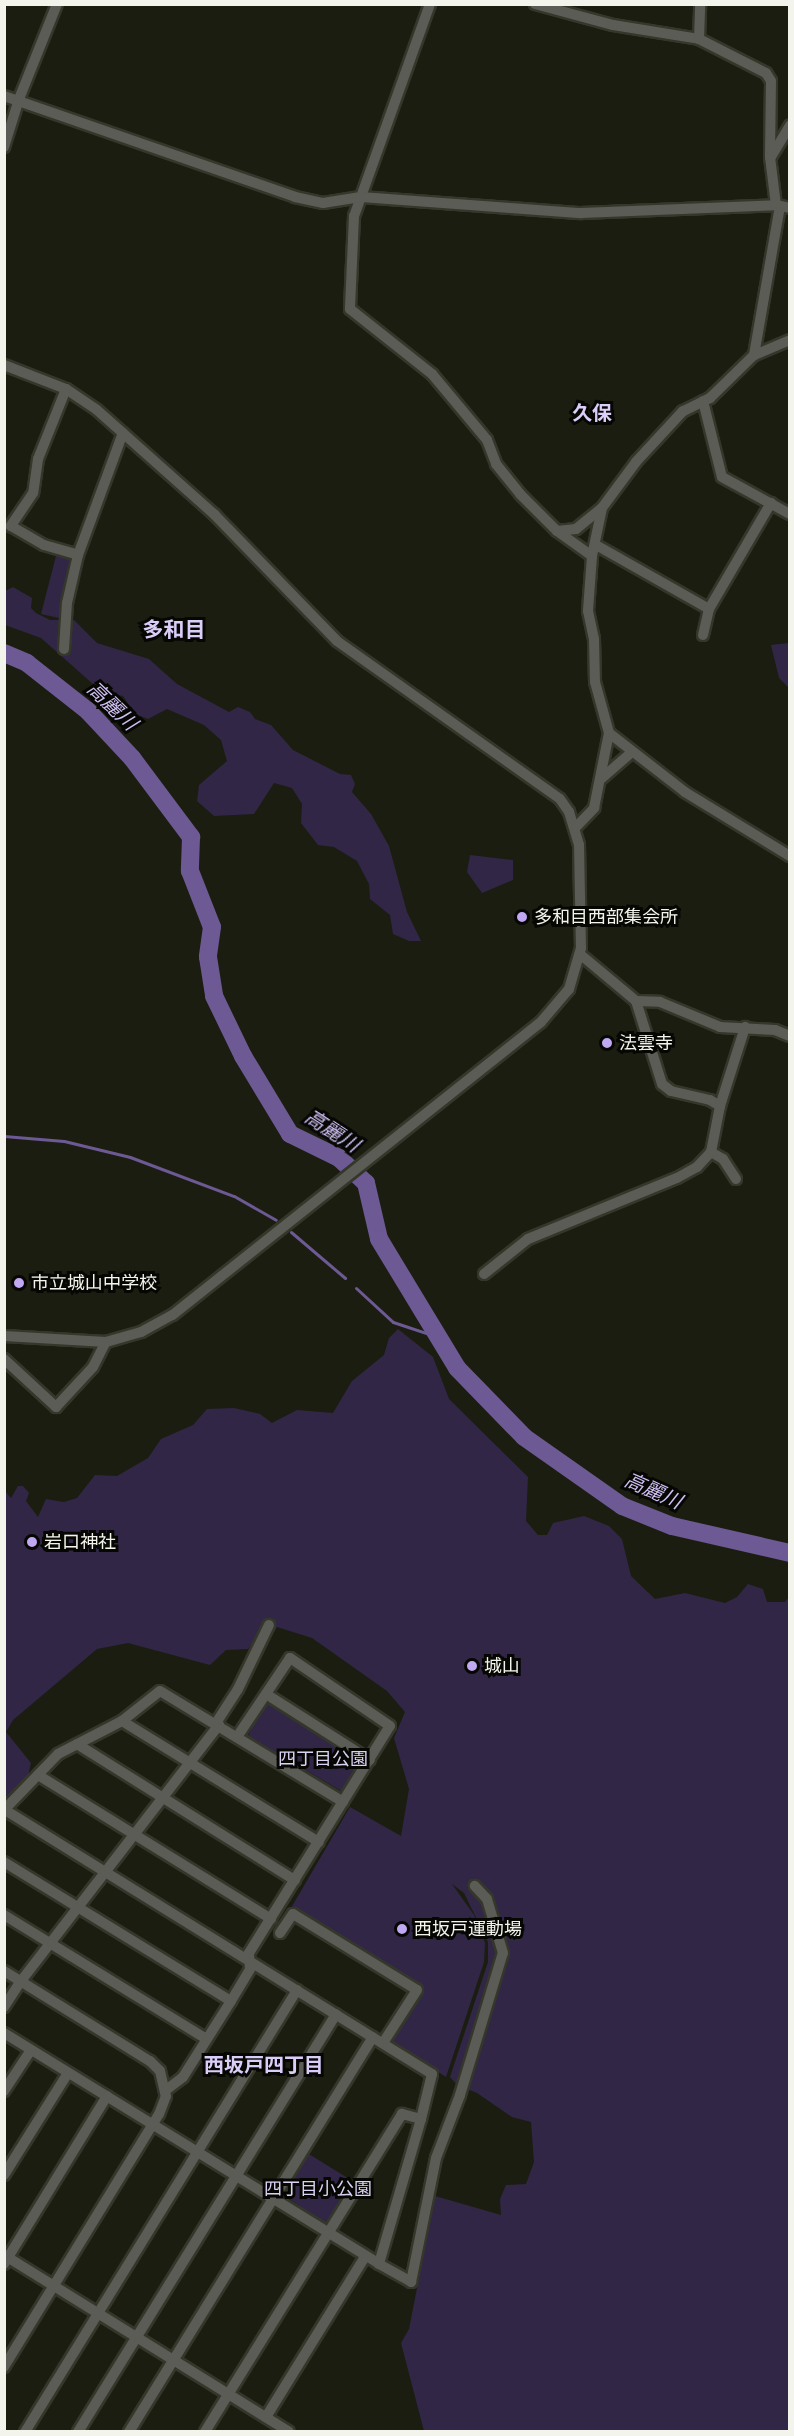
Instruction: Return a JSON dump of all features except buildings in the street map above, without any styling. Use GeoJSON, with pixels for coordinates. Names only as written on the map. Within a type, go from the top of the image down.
{"type":"FeatureCollection","features":[{"type":"Feature","properties":{"kind":"street"},"geometry":{"type":"LineString","coordinates":[[4,147],[18,99],[57,4]]}},
{"type":"Feature","properties":{"kind":"street"},"geometry":{"type":"LineString","coordinates":[[430,4],[353,225],[350,309],[432,374],[487,440],[507,479],[558,531],[592,556]]}},
{"type":"Feature","properties":{"kind":"street"},"geometry":{"type":"LineString","coordinates":[[535,4],[613,25],[699,39],[766,73],[771,81],[771,157],[782,206],[754,355]]}},
{"type":"Feature","properties":{"kind":"street"},"geometry":{"type":"LineString","coordinates":[[699,39],[700,4]]}},
{"type":"Feature","properties":{"kind":"street"},"geometry":{"type":"LineString","coordinates":[[4,96],[295,197],[322,203],[361,197],[581,213],[782,206]]}},
{"type":"Feature","properties":{"kind":"street"},"geometry":{"type":"LineString","coordinates":[[771,157],[789,125]]}},
{"type":"Feature","properties":{"kind":"street"},"geometry":{"type":"LineString","coordinates":[[558,531],[576,530],[602,508],[658,434],[683,411],[720,390],[754,355],[789,340]]}},
{"type":"Feature","properties":{"kind":"street"},"geometry":{"type":"LineString","coordinates":[[4,365],[66,389],[123,433],[215,515],[337,641],[556,796],[570,812],[579,845],[580,955],[570,989],[554,1011],[172,1315],[141,1332],[106,1342],[6,1339]]}},
{"type":"Feature","properties":{"kind":"street"},"geometry":{"type":"LineString","coordinates":[[66,389],[38,459],[33,493],[11,526],[44,545],[78,555]]}},
{"type":"Feature","properties":{"kind":"street"},"geometry":{"type":"LineString","coordinates":[[703,401],[723,477],[789,514]]}},
{"type":"Feature","properties":{"kind":"street"},"geometry":{"type":"LineString","coordinates":[[64,649],[67,603],[78,555],[123,433]]}},
{"type":"Feature","properties":{"kind":"street"},"geometry":{"type":"LineString","coordinates":[[704,635],[709,609],[771,503]]}},
{"type":"Feature","properties":{"kind":"street"},"geometry":{"type":"LineString","coordinates":[[575,828],[594,808],[602,778],[609,733],[595,682],[594,639],[588,611],[592,556],[602,508]]}},
{"type":"Feature","properties":{"kind":"street"},"geometry":{"type":"LineString","coordinates":[[596,545],[709,609]]}},
{"type":"Feature","properties":{"kind":"street"},"geometry":{"type":"LineString","coordinates":[[609,733],[702,804],[789,856]]}},
{"type":"Feature","properties":{"kind":"street"},"geometry":{"type":"LineString","coordinates":[[602,778],[632,752]]}},
{"type":"Feature","properties":{"kind":"street"},"geometry":{"type":"LineString","coordinates":[[580,955],[636,1001],[662,1084],[671,1091],[710,1100],[720,1106]]}},
{"type":"Feature","properties":{"kind":"street"},"geometry":{"type":"LineString","coordinates":[[636,1001],[660,1002],[720,1027],[745,1027],[789,1036]]}},
{"type":"Feature","properties":{"kind":"street"},"geometry":{"type":"LineString","coordinates":[[484,1274],[528,1239],[677,1179],[698,1167],[711,1152],[720,1106],[745,1027]]}},
{"type":"Feature","properties":{"kind":"street"},"geometry":{"type":"LineString","coordinates":[[711,1152],[723,1159],[736,1179]]}},
{"type":"Feature","properties":{"kind":"street"},"geometry":{"type":"LineString","coordinates":[[4,1359],[56,1407],[93,1367],[106,1342]]}},
{"type":"Feature","properties":{"kind":"street"},"geometry":{"type":"LineString","coordinates":[[4,2007],[21,1981],[218,1724],[269,1625]]}},
{"type":"Feature","properties":{"kind":"street"},"geometry":{"type":"LineString","coordinates":[[237,1737],[290,1658],[390,1726],[249,1953],[252,1963]]}},
{"type":"Feature","properties":{"kind":"street"},"geometry":{"type":"LineString","coordinates":[[343,1802],[160,1690],[122,1721],[58,1754],[5,1810],[432,2074],[379,2264]]}},
{"type":"Feature","properties":{"kind":"street"},"geometry":{"type":"LineString","coordinates":[[266,1694],[370,1760]]}},
{"type":"Feature","properties":{"kind":"street"},"geometry":{"type":"LineString","coordinates":[[122,1721],[319,1842]]}},
{"type":"Feature","properties":{"kind":"street"},"geometry":{"type":"LineString","coordinates":[[77,1744],[295,1880]]}},
{"type":"Feature","properties":{"kind":"street"},"geometry":{"type":"LineString","coordinates":[[38,1775],[271,1919]]}},
{"type":"Feature","properties":{"kind":"street"},"geometry":{"type":"LineString","coordinates":[[4,1862],[231,2001]]}},
{"type":"Feature","properties":{"kind":"street"},"geometry":{"type":"LineString","coordinates":[[4,2033],[365,2257],[407,2282],[414,2280],[436,2158],[460,2095],[503,1953],[487,1899],[475,1886]]}},
{"type":"Feature","properties":{"kind":"street"},"geometry":{"type":"LineString","coordinates":[[129,2432],[273,2199],[378,2040],[417,1990],[293,1914],[280,1933]]}},
{"type":"Feature","properties":{"kind":"street"},"geometry":{"type":"LineString","coordinates":[[4,1915],[206,2039]]}},
{"type":"Feature","properties":{"kind":"street"},"geometry":{"type":"LineString","coordinates":[[166,2090],[183,2077],[252,1963],[262,1953]]}},
{"type":"Feature","properties":{"kind":"street"},"geometry":{"type":"LineString","coordinates":[[4,1971],[150,2061],[160,2071],[166,2090],[165,2104],[154,2124],[56,2287],[4,2367]]}},
{"type":"Feature","properties":{"kind":"street"},"geometry":{"type":"LineString","coordinates":[[25,2432],[297,1990]]}},
{"type":"Feature","properties":{"kind":"street"},"geometry":{"type":"LineString","coordinates":[[78,2432],[336,2014]]}},
{"type":"Feature","properties":{"kind":"street"},"geometry":{"type":"LineString","coordinates":[[4,2091],[31,2050]]}},
{"type":"Feature","properties":{"kind":"street"},"geometry":{"type":"LineString","coordinates":[[4,2175],[68,2073]]}},
{"type":"Feature","properties":{"kind":"street"},"geometry":{"type":"LineString","coordinates":[[107,2096],[6,2259],[98,2312],[289,2432]]}},
{"type":"Feature","properties":{"kind":"street"},"geometry":{"type":"LineString","coordinates":[[205,2432],[402,2114],[421,2119]]}},
{"type":"Feature","properties":{"kind":"street"},"geometry":{"type":"LineString","coordinates":[[266,2417],[365,2257]]}},
{"type":"Feature","properties":{"kind":"green space"},"geometry":{"type":"Polygon","coordinates":[[[57,552],[75,557],[59,618],[41,614],[57,552]]]}},
{"type":"Feature","properties":{"kind":"green space"},"geometry":{"type":"Polygon","coordinates":[[[13,587],[32,598],[31,608],[36,613],[50,620],[74,620],[97,643],[149,659],[177,684],[229,712],[238,707],[250,712],[255,719],[271,725],[293,750],[340,774],[351,775],[355,784],[352,792],[371,814],[389,846],[407,912],[421,941],[409,941],[393,934],[390,915],[370,899],[369,884],[357,861],[334,847],[318,845],[301,823],[302,804],[292,788],[274,783],[254,814],[214,816],[197,801],[199,785],[227,761],[221,740],[204,725],[167,709],[148,719],[135,714],[123,696],[102,692],[41,638],[5,625],[5,591],[13,587]]]}},
{"type":"Feature","properties":{"kind":"green space"},"geometry":{"type":"Polygon","coordinates":[[[789,643],[789,688],[779,678],[771,645],[789,643]]]}},
{"type":"Feature","properties":{"kind":"green space"},"geometry":{"type":"Polygon","coordinates":[[[470,855],[513,860],[513,880],[482,893],[467,872],[470,855]]]}},
{"type":"Feature","properties":{"kind":"green space"},"geometry":{"type":"Polygon","coordinates":[[[398,1329],[433,1357],[449,1399],[528,1477],[526,1521],[538,1535],[547,1535],[553,1523],[584,1516],[609,1526],[622,1539],[631,1576],[655,1599],[685,1593],[725,1603],[737,1597],[748,1584],[763,1589],[767,1602],[785,1602],[789,1597],[789,2431],[424,2431],[401,2343],[409,2329],[435,2196],[501,2215],[500,2199],[506,2185],[526,2184],[534,2162],[531,2122],[512,2117],[477,2093],[457,2085],[450,2077],[488,1962],[488,1942],[464,1893],[452,1884],[474,1915],[485,1943],[484,1962],[446,2077],[388,2040],[422,1989],[291,1908],[350,1807],[401,1836],[409,1789],[394,1738],[405,1712],[387,1691],[312,1638],[277,1627],[268,1642],[256,1639],[248,1649],[226,1650],[210,1665],[128,1643],[97,1649],[13,1720],[6,1732],[31,1763],[28,1776],[5,1800],[4,1490],[11,1498],[18,1486],[23,1486],[29,1493],[26,1501],[38,1517],[46,1499],[64,1502],[77,1498],[95,1475],[117,1476],[148,1458],[161,1439],[193,1425],[207,1409],[234,1408],[260,1414],[272,1423],[297,1410],[333,1413],[352,1381],[384,1355],[389,1338],[398,1329]]]}},
{"type":"Feature","properties":{"kind":"green space","name":"四丁目公園"},"geometry":{"type":"Polygon","coordinates":[[[268,1702],[360,1758],[343,1792],[248,1736],[264,1703],[268,1702]]]}},
{"type":"Feature","properties":{"kind":"green space","name":"四丁目小公園"},"geometry":{"type":"Polygon","coordinates":[[[309,2154],[354,2182],[325,2224],[284,2195],[309,2154]]]}},
{"type":"Feature","properties":{"kind":"waterway","name":"高麗川"},"geometry":{"type":"LineString","coordinates":[[4,653],[27,663],[88,711],[132,758],[191,837],[190,871],[212,927],[208,957],[214,996],[243,1056],[290,1134],[339,1158],[366,1183],[379,1239],[457,1368],[524,1437],[622,1506],[672,1526],[790,1553]]}},
{"type":"Feature","properties":{"kind":"waterway"},"geometry":{"type":"LineString","coordinates":[[4,1136],[64,1141],[130,1157],[234,1196],[276,1220]]}},
{"type":"Feature","properties":{"kind":"waterway"},"geometry":{"type":"LineString","coordinates":[[291,1232],[345,1278]]}},
{"type":"Feature","properties":{"kind":"waterway"},"geometry":{"type":"LineString","coordinates":[[356,1288],[393,1322],[441,1338]]}},
{"type":"Feature","properties":{"kind":"place","name":"多和目西部集会所"},"geometry":{"type":"Point","coordinates":[522,917]}},
{"type":"Feature","properties":{"kind":"place","name":"法雲寺"},"geometry":{"type":"Point","coordinates":[607,1043]}},
{"type":"Feature","properties":{"kind":"place","name":"市立城山中学校"},"geometry":{"type":"Point","coordinates":[19,1283]}},
{"type":"Feature","properties":{"kind":"place","name":"岩口神社"},"geometry":{"type":"Point","coordinates":[32,1542]}},
{"type":"Feature","properties":{"kind":"place","name":"城山"},"geometry":{"type":"Point","coordinates":[472,1666]}},
{"type":"Feature","properties":{"kind":"place","name":"西坂戸運動場"},"geometry":{"type":"Point","coordinates":[402,1929]}},
{"type":"Feature","properties":{"kind":"district","name":"久保"},"geometry":{"type":"Point","coordinates":[592,413]}},
{"type":"Feature","properties":{"kind":"district","name":"多和目"},"geometry":{"type":"Point","coordinates":[174,630]}},
{"type":"Feature","properties":{"kind":"district","name":"西坂戸四丁目"},"geometry":{"type":"Point","coordinates":[264,2065]}}]}
